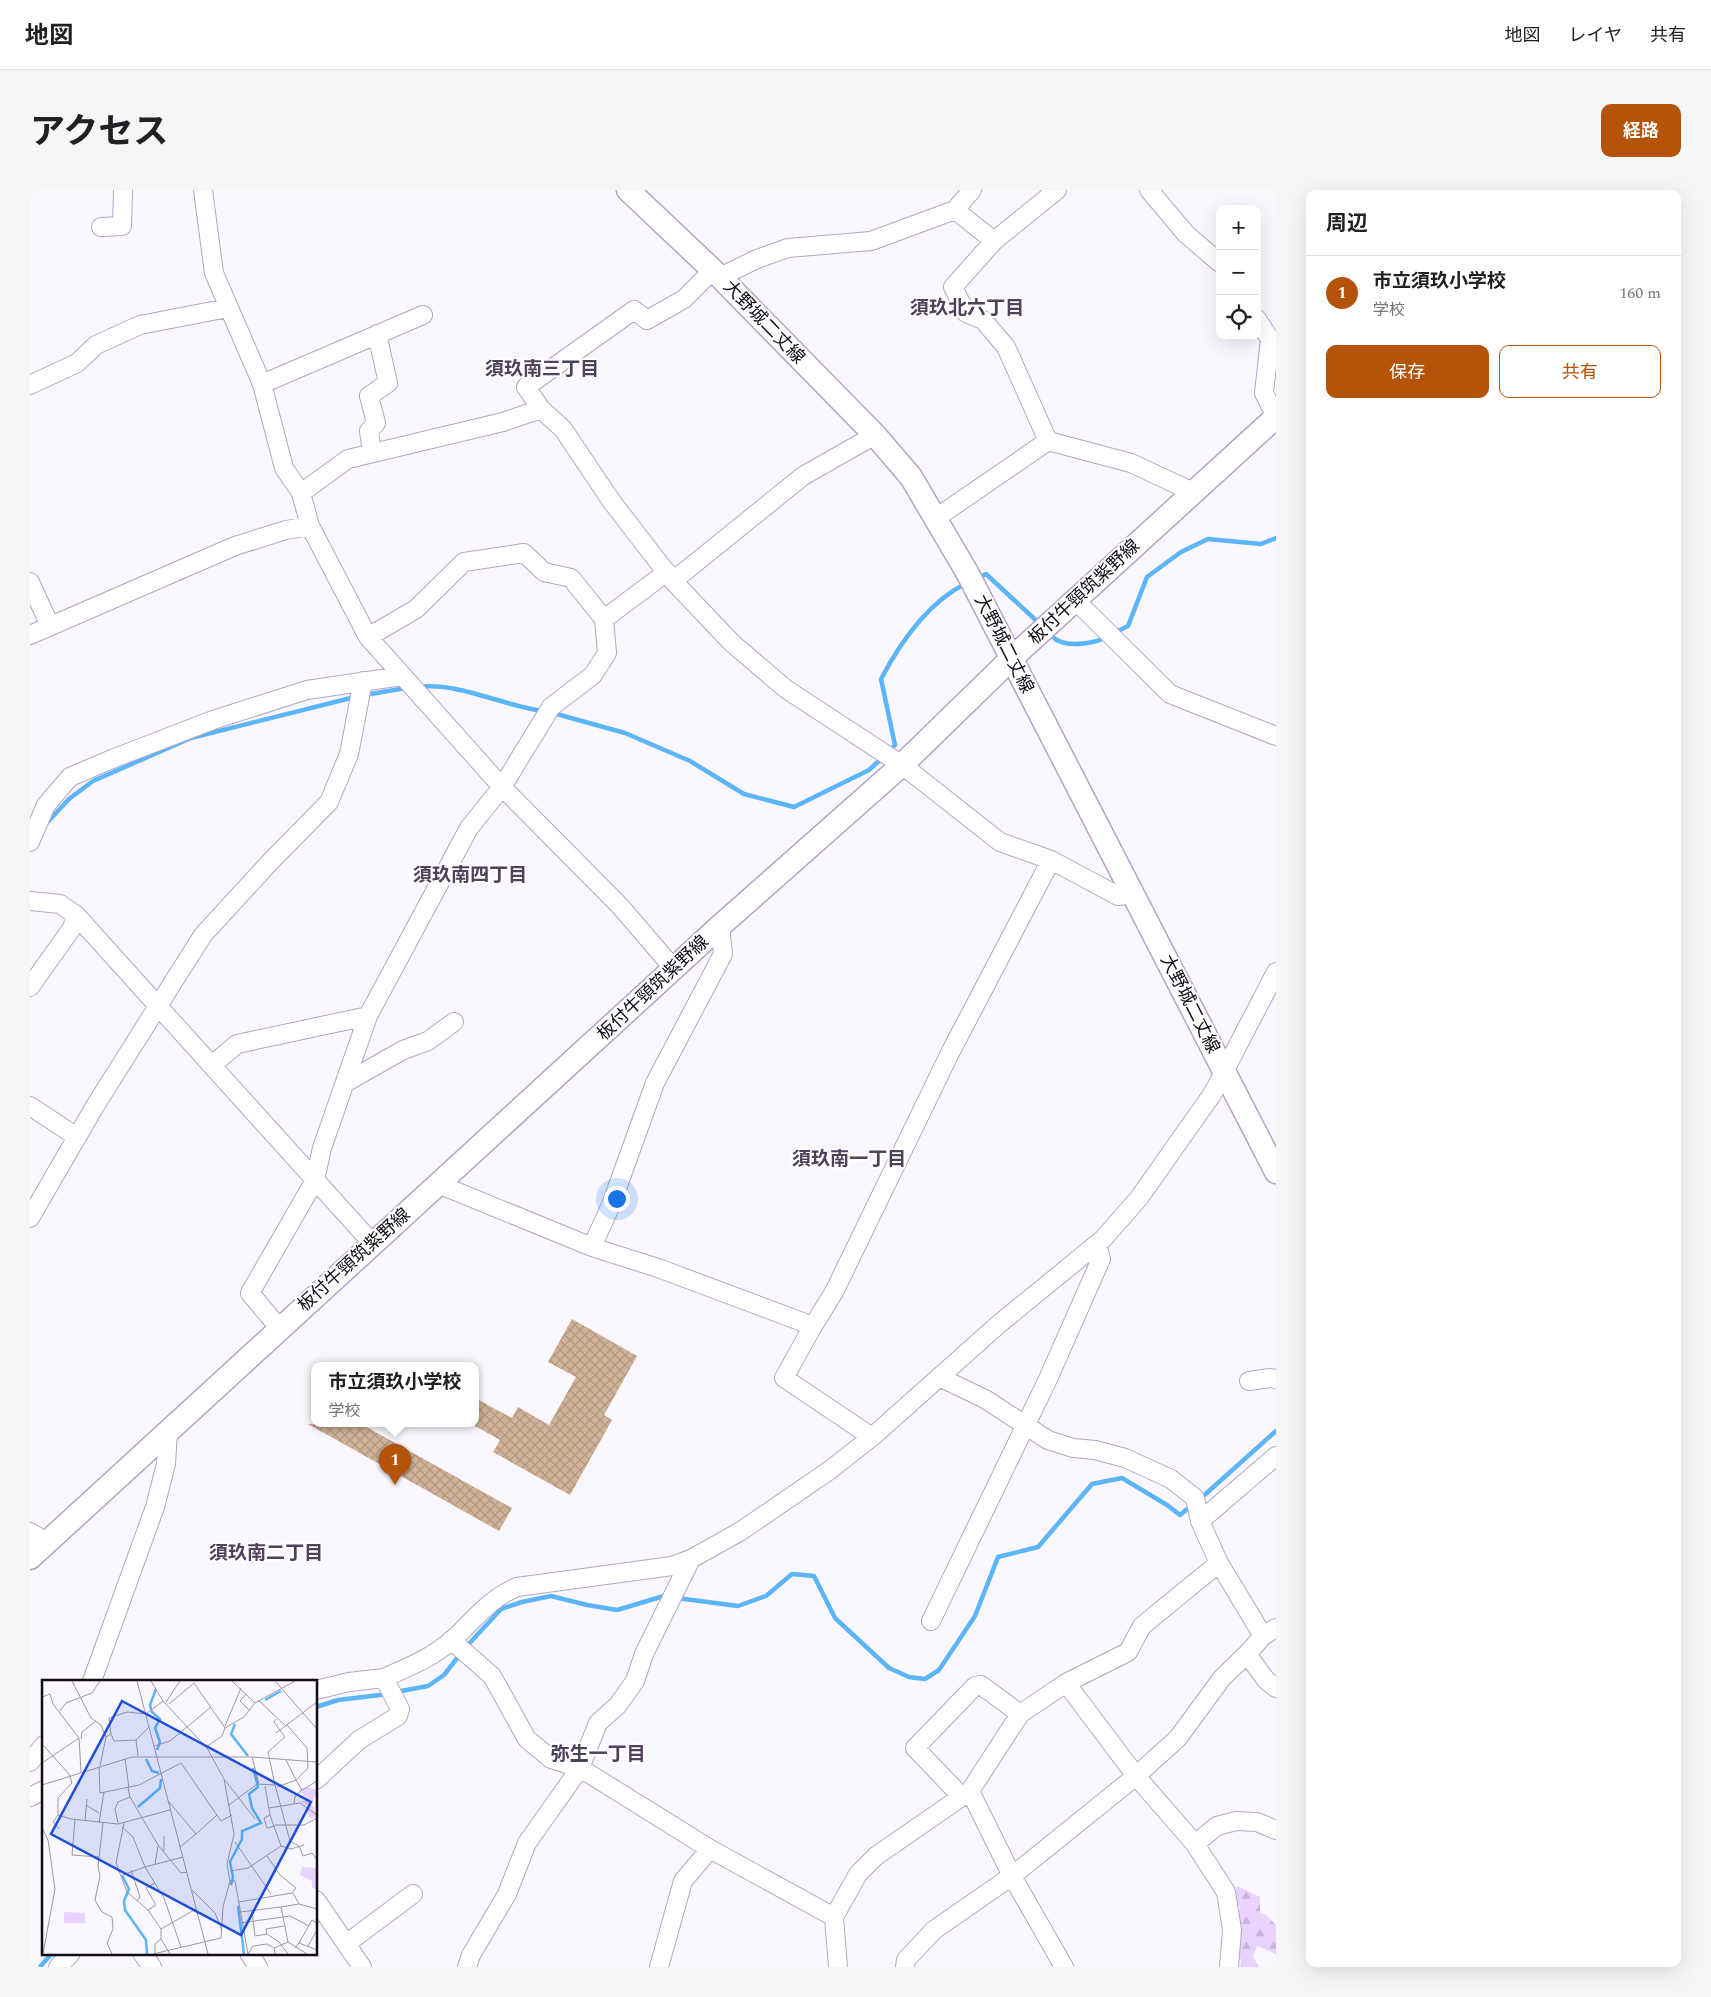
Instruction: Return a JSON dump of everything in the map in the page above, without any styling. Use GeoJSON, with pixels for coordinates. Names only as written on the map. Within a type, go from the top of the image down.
{"type":"FeatureCollection","features":[{"type":"Feature","properties":{"kind":"main road","name":"大野城二丈線"},"geometry":{"type":"LineString","coordinates":[[628,190],[716,274],[875,435],[911,477],[968,574],[1276,1172]]}},
{"type":"Feature","properties":{"kind":"main road","name":"板付牛頸筑紫野線"},"geometry":{"type":"LineString","coordinates":[[30,1558],[39,1537],[168,1431],[720,926],[902,765],[1012,658],[1276,417]]}},
{"type":"Feature","properties":{"kind":"street"},"geometry":{"type":"LineString","coordinates":[[101,227],[122,226],[123,190]]}},
{"type":"Feature","properties":{"kind":"street"},"geometry":{"type":"LineString","coordinates":[[203,190],[214,273],[262,384],[284,468],[301,493],[310,526],[368,637],[502,786],[620,906],[674,969]]}},
{"type":"Feature","properties":{"kind":"street"},"geometry":{"type":"LineString","coordinates":[[972,190],[955,210],[871,241],[788,248],[716,274],[684,299],[646,320],[634,310],[526,387],[541,410],[563,429],[612,502],[670,576],[732,642],[786,689],[902,765],[1000,842],[1051,860],[1118,896],[1134,894]]}},
{"type":"Feature","properties":{"kind":"street"},"geometry":{"type":"LineString","coordinates":[[1048,441],[1006,347],[983,320],[966,312],[953,287],[994,241],[1057,190]]}},
{"type":"Feature","properties":{"kind":"street"},"geometry":{"type":"LineString","coordinates":[[1149,190],[1186,234],[1216,260]]}},
{"type":"Feature","properties":{"kind":"street"},"geometry":{"type":"LineString","coordinates":[[955,210],[994,241]]}},
{"type":"Feature","properties":{"kind":"street"},"geometry":{"type":"LineString","coordinates":[[30,385],[77,363],[96,345],[140,325],[228,308]]}},
{"type":"Feature","properties":{"kind":"street"},"geometry":{"type":"LineString","coordinates":[[262,384],[423,315]]}},
{"type":"Feature","properties":{"kind":"street"},"geometry":{"type":"LineString","coordinates":[[1261,325],[1270,339],[1264,394],[1276,417]]}},
{"type":"Feature","properties":{"kind":"street"},"geometry":{"type":"LineString","coordinates":[[372,453],[369,431],[376,423],[369,396],[388,383],[377,334]]}},
{"type":"Feature","properties":{"kind":"street"},"geometry":{"type":"LineString","coordinates":[[301,493],[348,459],[503,422],[541,410]]}},
{"type":"Feature","properties":{"kind":"street"},"geometry":{"type":"LineString","coordinates":[[604,619],[670,576],[803,476],[875,435]]}},
{"type":"Feature","properties":{"kind":"street"},"geometry":{"type":"LineString","coordinates":[[936,518],[1048,441],[1131,463],[1193,492]]}},
{"type":"Feature","properties":{"kind":"street"},"geometry":{"type":"LineString","coordinates":[[30,635],[235,546],[286,530],[310,526]]}},
{"type":"Feature","properties":{"kind":"street"},"geometry":{"type":"LineString","coordinates":[[279,1328],[250,1293],[315,1180],[322,1148],[368,1016],[469,828],[502,786],[551,707],[593,675],[607,653],[604,619],[571,578],[544,572],[524,553],[464,562],[416,609],[368,637]]}},
{"type":"Feature","properties":{"kind":"street"},"geometry":{"type":"LineString","coordinates":[[30,582],[50,626]]}},
{"type":"Feature","properties":{"kind":"street"},"geometry":{"type":"LineString","coordinates":[[1075,600],[1170,694],[1276,736]]}},
{"type":"Feature","properties":{"kind":"street"},"geometry":{"type":"LineString","coordinates":[[30,842],[46,805],[70,777],[213,720],[307,690],[402,676]]}},
{"type":"Feature","properties":{"kind":"street"},"geometry":{"type":"LineString","coordinates":[[30,1218],[77,1137],[203,935],[271,861],[330,802],[349,754],[363,681]]}},
{"type":"Feature","properties":{"kind":"street"},"geometry":{"type":"LineString","coordinates":[[872,1437],[784,1378],[834,1292],[950,1052],[1051,860]]}},
{"type":"Feature","properties":{"kind":"street"},"geometry":{"type":"LineString","coordinates":[[30,901],[60,904],[76,914],[373,1244]]}},
{"type":"Feature","properties":{"kind":"street"},"geometry":{"type":"LineString","coordinates":[[30,987],[72,928],[76,914]]}},
{"type":"Feature","properties":{"kind":"street"},"geometry":{"type":"LineString","coordinates":[[592,1247],[611,1205],[654,1083],[723,954],[720,926]]}},
{"type":"Feature","properties":{"kind":"street"},"geometry":{"type":"LineString","coordinates":[[318,1690],[349,1682],[387,1683],[427,1659],[452,1640],[500,1594],[516,1587],[672,1566],[691,1560],[741,1531],[830,1470],[872,1437],[938,1377],[1097,1244],[1139,1198],[1213,1093],[1274,979]]}},
{"type":"Feature","properties":{"kind":"street"},"geometry":{"type":"LineString","coordinates":[[212,1065],[238,1044],[368,1016]]}},
{"type":"Feature","properties":{"kind":"street"},"geometry":{"type":"LineString","coordinates":[[345,1083],[402,1050],[428,1041],[454,1022]]}},
{"type":"Feature","properties":{"kind":"street"},"geometry":{"type":"LineString","coordinates":[[30,1106],[77,1137]]}},
{"type":"Feature","properties":{"kind":"street"},"geometry":{"type":"LineString","coordinates":[[438,1184],[592,1247],[658,1268],[813,1326]]}},
{"type":"Feature","properties":{"kind":"street"},"geometry":{"type":"LineString","coordinates":[[931,1621],[1048,1379],[1101,1259],[1097,1244]]}},
{"type":"Feature","properties":{"kind":"street"},"geometry":{"type":"LineString","coordinates":[[905,1967],[906,1960],[934,1930],[1012,1876],[1136,1776],[1178,1738],[1222,1678],[1269,1632],[1219,1563],[1200,1522],[1195,1498],[1171,1479],[1125,1458],[1095,1450],[1073,1448],[1048,1440],[985,1399],[938,1377]]}},
{"type":"Feature","properties":{"kind":"street"},"geometry":{"type":"LineString","coordinates":[[1249,1381],[1276,1379]]}},
{"type":"Feature","properties":{"kind":"street"},"geometry":{"type":"LineString","coordinates":[[92,1680],[155,1507],[166,1464],[168,1431]]}},
{"type":"Feature","properties":{"kind":"street"},"geometry":{"type":"LineString","coordinates":[[1200,1522],[1276,1456]]}},
{"type":"Feature","properties":{"kind":"street"},"geometry":{"type":"LineString","coordinates":[[467,1967],[471,1955],[507,1894],[527,1843],[580,1768],[598,1723],[618,1705],[634,1681],[644,1654],[691,1560]]}},
{"type":"Feature","properties":{"kind":"street"},"geometry":{"type":"LineString","coordinates":[[838,1967],[834,1917],[858,1874],[876,1856],[966,1794],[1020,1714],[1066,1683],[1128,1652],[1142,1626],[1219,1563]]}},
{"type":"Feature","properties":{"kind":"street"},"geometry":{"type":"LineString","coordinates":[[452,1640],[492,1676],[527,1739],[551,1759],[580,1768],[710,1849],[834,1917]]}},
{"type":"Feature","properties":{"kind":"street"},"geometry":{"type":"LineString","coordinates":[[1248,1654],[1266,1680],[1276,1688]]}},
{"type":"Feature","properties":{"kind":"street"},"geometry":{"type":"LineString","coordinates":[[318,1778],[359,1740],[398,1716],[400,1709],[387,1683]]}},
{"type":"Feature","properties":{"kind":"street"},"geometry":{"type":"LineString","coordinates":[[1066,1683],[1136,1776],[1195,1844],[1226,1892],[1232,1930],[1229,1967]]}},
{"type":"Feature","properties":{"kind":"street"},"geometry":{"type":"LineString","coordinates":[[1020,1714],[981,1684],[975,1686],[915,1748],[966,1794],[1064,1967]]}},
{"type":"Feature","properties":{"kind":"street"},"geometry":{"type":"LineString","coordinates":[[30,1762],[42,1747]]}},
{"type":"Feature","properties":{"kind":"street"},"geometry":{"type":"LineString","coordinates":[[30,1797],[42,1791]]}},
{"type":"Feature","properties":{"kind":"street"},"geometry":{"type":"LineString","coordinates":[[1195,1844],[1217,1826],[1236,1821],[1257,1822],[1276,1830]]}},
{"type":"Feature","properties":{"kind":"street"},"geometry":{"type":"LineString","coordinates":[[659,1967],[683,1881],[710,1849]]}},
{"type":"Feature","properties":{"kind":"street"},"geometry":{"type":"LineString","coordinates":[[346,1944],[413,1894]]}},
{"type":"Feature","properties":{"kind":"street"},"geometry":{"type":"LineString","coordinates":[[318,1903],[362,1967]]}},
{"type":"Feature","properties":{"kind":"street"},"geometry":{"type":"LineString","coordinates":[[58,1967],[70,1954]]}},
{"type":"Feature","properties":{"kind":"street"},"geometry":{"type":"LineString","coordinates":[[143,1954],[152,1967]]}},
{"type":"Feature","properties":{"kind":"green space"},"geometry":{"type":"Polygon","coordinates":[[[1237,1886],[1260,1897],[1260,1913],[1266,1915],[1276,1925],[1276,1954],[1257,1946],[1253,1957],[1259,1967],[1239,1967],[1241,1964],[1236,1930],[1240,1906],[1233,1902],[1237,1886]]]}},
{"type":"Feature","properties":{"kind":"building"},"geometry":{"type":"Polygon","coordinates":[[[572,1319],[637,1356],[604,1415],[612,1420],[570,1495],[493,1452],[500,1440],[477,1427],[479,1427],[479,1400],[512,1418],[518,1407],[549,1425],[576,1377],[548,1362],[572,1319]]]}},
{"type":"Feature","properties":{"kind":"building"},"geometry":{"type":"Polygon","coordinates":[[[313,1427],[366,1427],[512,1508],[499,1531],[313,1427]]]}},
{"type":"Feature","properties":{"kind":"waterway"},"geometry":{"type":"LineString","coordinates":[[1114,633],[1128,626],[1147,577],[1181,552],[1208,539],[1261,544],[1276,538]]}},
{"type":"Feature","properties":{"kind":"waterway"},"geometry":{"type":"LineString","coordinates":[[976,579],[986,574],[1040,624]]}},
{"type":"Feature","properties":{"kind":"waterway"},"geometry":{"type":"LineString","coordinates":[[888,752],[895,745],[881,679],[916,625],[939,602],[965,584]]}},
{"type":"Feature","properties":{"kind":"waterway"},"geometry":{"type":"LineString","coordinates":[[1050,633],[1054,638],[1070,644],[1096,641],[1107,637]]}},
{"type":"Feature","properties":{"kind":"waterway"},"geometry":{"type":"LineString","coordinates":[[419,687],[434,686],[465,691],[543,711]]}},
{"type":"Feature","properties":{"kind":"waterway"},"geometry":{"type":"LineString","coordinates":[[365,695],[406,688]]}},
{"type":"Feature","properties":{"kind":"waterway"},"geometry":{"type":"LineString","coordinates":[[44,826],[69,799],[93,781],[191,738],[355,697]]}},
{"type":"Feature","properties":{"kind":"waterway"},"geometry":{"type":"LineString","coordinates":[[553,713],[625,733],[690,761],[744,794],[794,807],[869,770],[882,758]]}},
{"type":"Feature","properties":{"kind":"waterway"},"geometry":{"type":"LineString","coordinates":[[1200,1499],[1276,1431]]}},
{"type":"Feature","properties":{"kind":"waterway"},"geometry":{"type":"LineString","coordinates":[[677,1598],[738,1606],[766,1596],[792,1574],[814,1576],[835,1618],[889,1668],[909,1677],[925,1679],[939,1670],[975,1616],[998,1557],[1038,1547],[1092,1484],[1122,1478],[1180,1515],[1192,1505]]}},
{"type":"Feature","properties":{"kind":"waterway"},"geometry":{"type":"LineString","coordinates":[[466,1647],[501,1609],[522,1602],[551,1596],[617,1610],[664,1596],[669,1597]]}},
{"type":"Feature","properties":{"kind":"waterway"},"geometry":{"type":"LineString","coordinates":[[396,1692],[428,1686],[444,1675],[461,1653]]}},
{"type":"Feature","properties":{"kind":"waterway"},"geometry":{"type":"LineString","coordinates":[[318,1706],[338,1700],[388,1694]]}},
{"type":"Feature","properties":{"kind":"waterway"},"geometry":{"type":"LineString","coordinates":[[40,1967],[51,1954]]}},
{"type":"Feature","properties":{"kind":"place","name":"市立須玖小学校"},"geometry":{"type":"Point","coordinates":[395,1485]}},
{"type":"Feature","properties":{"kind":"district","name":"須玖北六丁目"},"geometry":{"type":"Point","coordinates":[967,308]}},
{"type":"Feature","properties":{"kind":"district","name":"須玖南三丁目"},"geometry":{"type":"Point","coordinates":[542,369]}},
{"type":"Feature","properties":{"kind":"district","name":"須玖南四丁目"},"geometry":{"type":"Point","coordinates":[470,875]}},
{"type":"Feature","properties":{"kind":"district","name":"須玖南一丁目"},"geometry":{"type":"Point","coordinates":[849,1159]}},
{"type":"Feature","properties":{"kind":"district","name":"須玖南二丁目"},"geometry":{"type":"Point","coordinates":[266,1553]}},
{"type":"Feature","properties":{"kind":"district","name":"弥生一丁目"},"geometry":{"type":"Point","coordinates":[598,1754]}}]}
